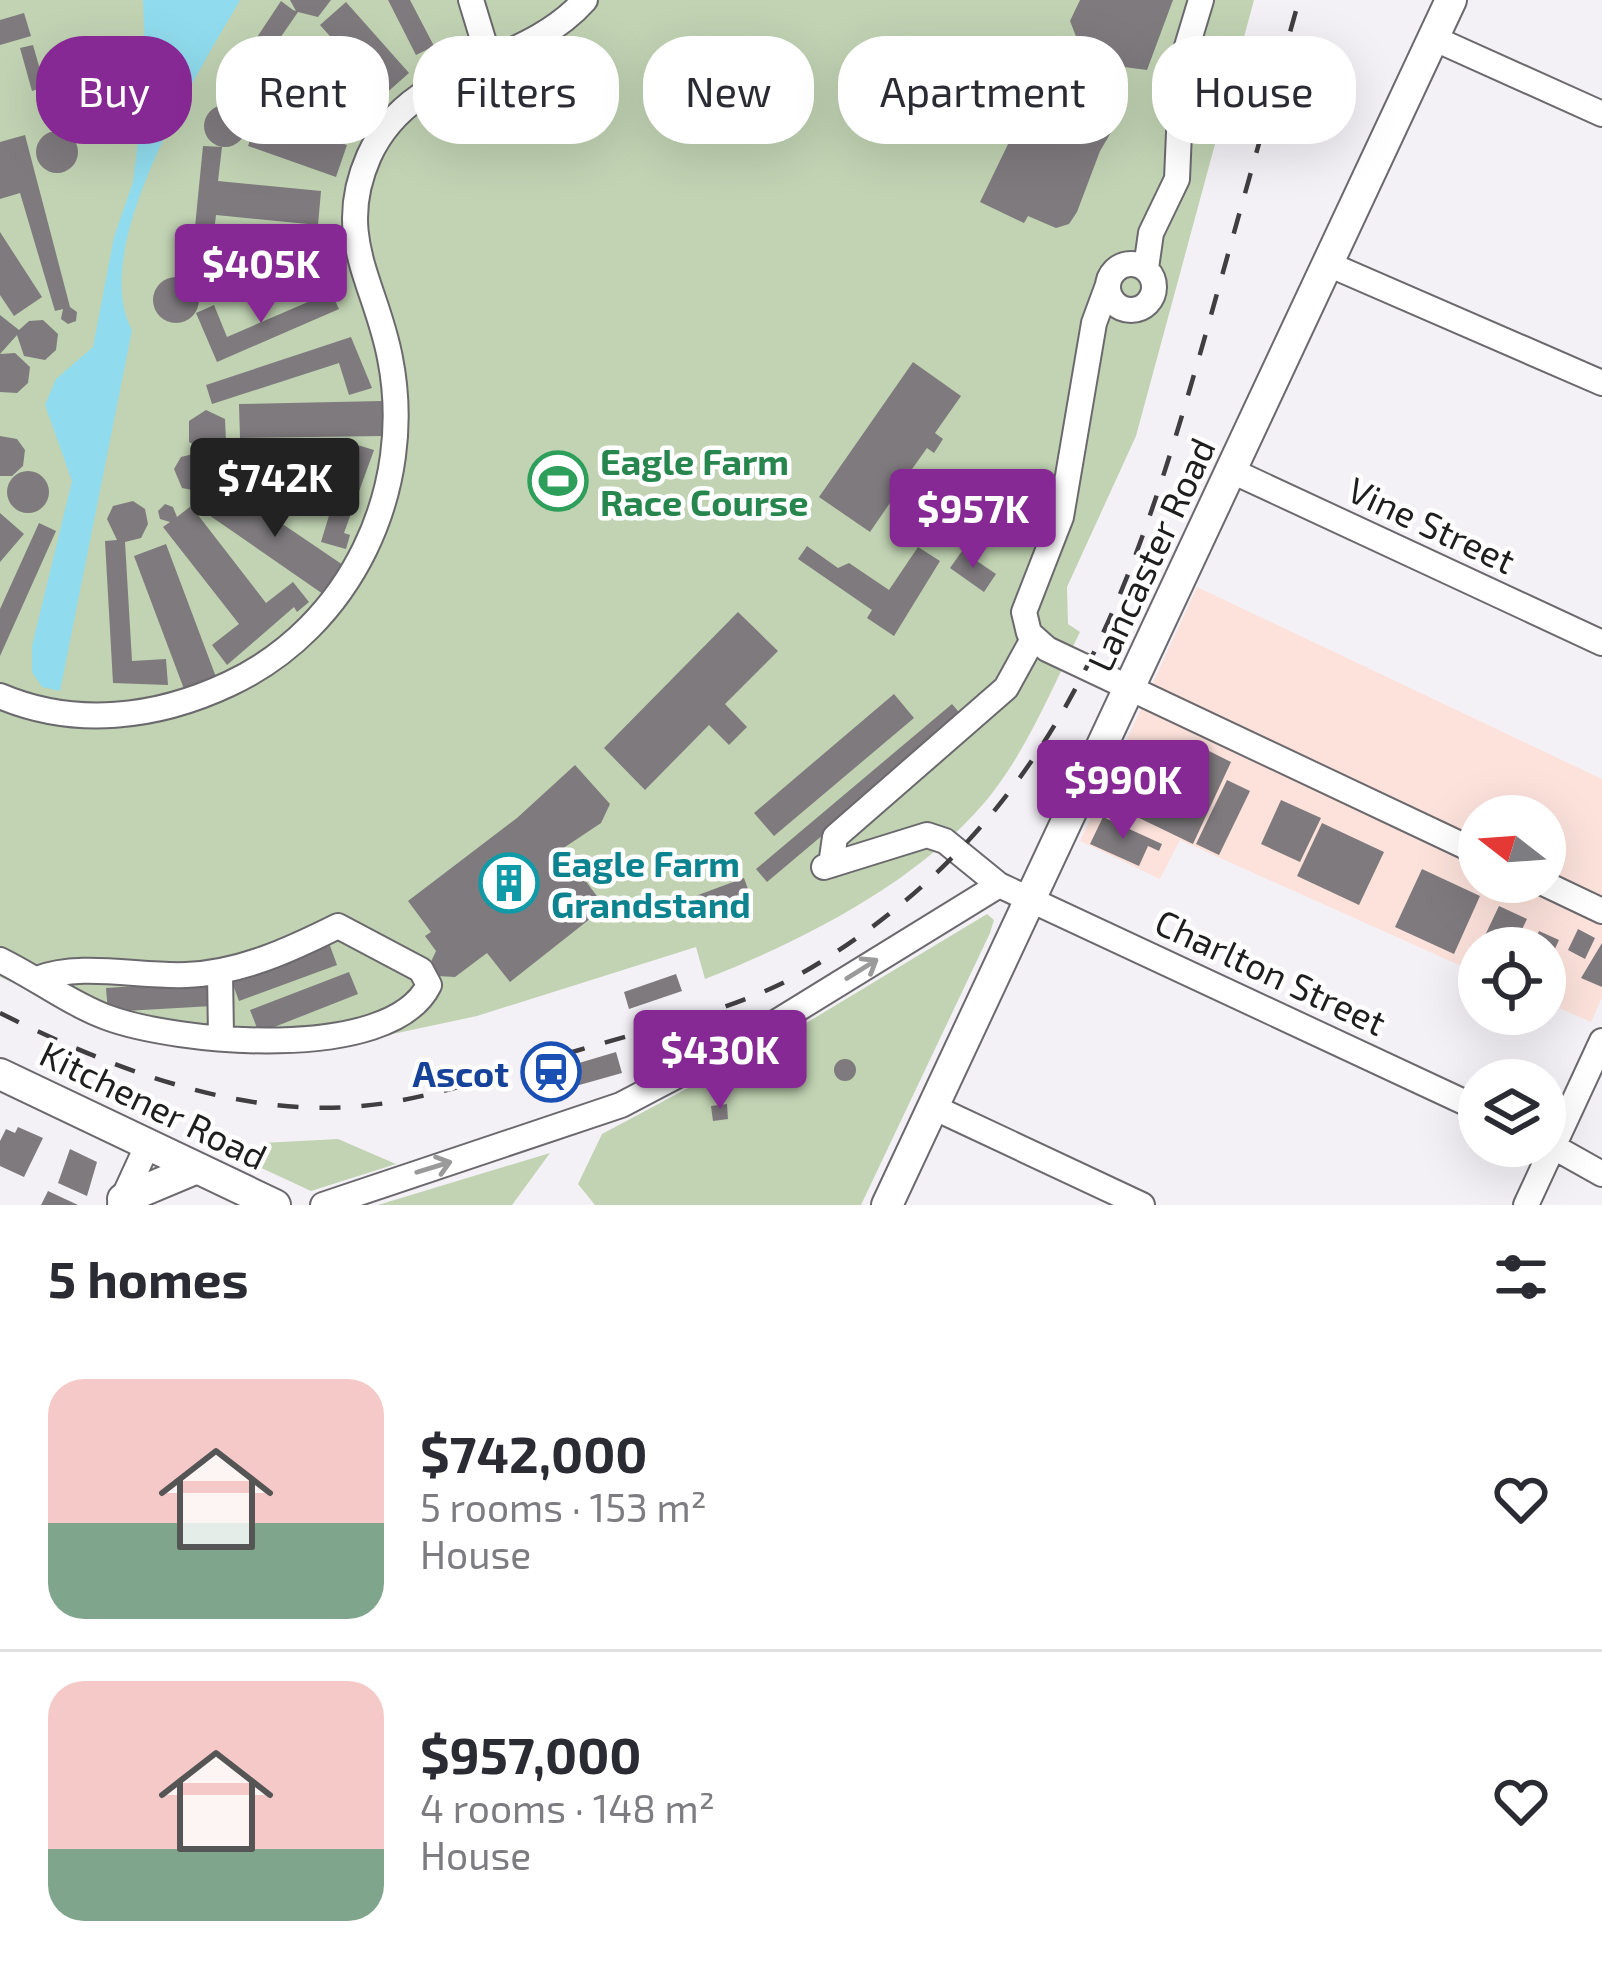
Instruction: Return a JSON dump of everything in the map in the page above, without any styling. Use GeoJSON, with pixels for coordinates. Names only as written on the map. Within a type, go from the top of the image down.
{"type":"FeatureCollection","features":[{"type":"Feature","properties":{"kind":"main road","name":"Lancaster Road"},"geometry":{"type":"LineString","coordinates":[[886,1205],[1451,0]]}},
{"type":"Feature","properties":{"kind":"main road","name":"Kitchener Road"},"geometry":{"type":"LineString","coordinates":[[0,1074],[275,1205]]}},
{"type":"Feature","properties":{"kind":"main road"},"geometry":{"type":"LineString","coordinates":[[122,1202],[197,1168]]}},
{"type":"Feature","properties":{"kind":"street"},"geometry":{"type":"LineString","coordinates":[[471,0],[482,36]]}},
{"type":"Feature","properties":{"kind":"street"},"geometry":{"type":"LineString","coordinates":[[536,36],[585,0]]}},
{"type":"Feature","properties":{"kind":"street"},"geometry":{"type":"LineString","coordinates":[[1136,266],[1177,179],[1182,63],[1201,0]]}},
{"type":"Feature","properties":{"kind":"street"},"geometry":{"type":"LineString","coordinates":[[1433,38],[1602,114]]}},
{"type":"Feature","properties":{"kind":"street"},"geometry":{"type":"LineString","coordinates":[[0,697],[63,713],[154,712],[238,680],[327,609],[362,561],[382,510],[395,426],[390,358],[357,254],[361,178],[381,135],[413,100]]}},
{"type":"Feature","properties":{"kind":"street"},"geometry":{"type":"LineString","coordinates":[[1328,264],[1602,383]]}},
{"type":"Feature","properties":{"kind":"street"},"geometry":{"type":"LineString","coordinates":[[1136,266],[1113,272],[1098,304],[1061,517],[1024,612],[1033,639],[1458,843]]}},
{"type":"Feature","properties":{"kind":"street"},"geometry":{"type":"LineString","coordinates":[[1094,344],[1125,310],[1141,308],[1152,297],[1154,281],[1136,266]]}},
{"type":"Feature","properties":{"kind":"street"},"geometry":{"type":"LineString","coordinates":[[1108,285],[1112,301],[1125,310]]}},
{"type":"Feature","properties":{"kind":"street","name":"Vine Street"},"geometry":{"type":"LineString","coordinates":[[1232,471],[1602,643]]}},
{"type":"Feature","properties":{"kind":"street","name":"Charlton Street"},"geometry":{"type":"LineString","coordinates":[[1033,639],[1006,688],[835,838],[827,866],[927,836],[946,841],[998,885],[1458,1099]]}},
{"type":"Feature","properties":{"kind":"street"},"geometry":{"type":"LineString","coordinates":[[323,1205],[621,1105],[761,1031],[998,885]]}},
{"type":"Feature","properties":{"kind":"street"},"geometry":{"type":"LineString","coordinates":[[1566,893],[1602,910]]}},
{"type":"Feature","properties":{"kind":"street"},"geometry":{"type":"LineString","coordinates":[[0,960],[108,1018],[267,1042],[349,1034],[391,1022],[420,1002],[429,985],[421,970],[338,926],[220,973],[105,976],[60,970],[37,979]]}},
{"type":"Feature","properties":{"kind":"street"},"geometry":{"type":"LineString","coordinates":[[220,973],[221,1036]]}},
{"type":"Feature","properties":{"kind":"street"},"geometry":{"type":"LineString","coordinates":[[1566,1112],[1602,1041]]}},
{"type":"Feature","properties":{"kind":"street"},"geometry":{"type":"LineString","coordinates":[[933,1107],[1142,1205]]}},
{"type":"Feature","properties":{"kind":"street"},"geometry":{"type":"LineString","coordinates":[[122,1202],[148,1144]]}},
{"type":"Feature","properties":{"kind":"street"},"geometry":{"type":"LineString","coordinates":[[1566,1154],[1602,1174]]}},
{"type":"Feature","properties":{"kind":"street"},"geometry":{"type":"LineString","coordinates":[[1526,1205],[1541,1167]]}},
{"type":"Feature","properties":{"kind":"shaded area"},"geometry":{"type":"Polygon","coordinates":[[[1197,587],[1602,779],[1602,998],[1591,1022],[1566,1011],[1566,927],[1458,927],[1458,965],[1180,840],[1160,879],[1080,841],[1197,587]]]}},
{"type":"Feature","properties":{"kind":"green space","name":"Eagle Farm Race Course"},"geometry":{"type":"Polygon","coordinates":[[[0,0],[1254,0],[1244,36],[1152,36],[1152,144],[1215,144],[1136,436],[1067,587],[1068,624],[1080,632],[1026,741],[985,802],[926,859],[856,907],[705,979],[696,947],[477,1016],[332,1047],[109,1026],[0,977],[0,0]]]}},
{"type":"Feature","properties":{"kind":"green space"},"geometry":{"type":"Polygon","coordinates":[[[987,914],[994,920],[990,933],[861,1205],[595,1205],[578,1184],[602,1134],[778,1040],[987,914]]]}},
{"type":"Feature","properties":{"kind":"green space"},"geometry":{"type":"Polygon","coordinates":[[[338,1139],[396,1164],[311,1191],[253,1164],[262,1143],[338,1139]]]}},
{"type":"Feature","properties":{"kind":"green space"},"geometry":{"type":"Polygon","coordinates":[[[550,1153],[512,1205],[378,1205],[550,1153]]]}},
{"type":"Feature","properties":{"kind":"water"},"geometry":{"type":"Polygon","coordinates":[[[143,0],[240,0],[192,85],[192,36],[144,36],[143,0]]]}},
{"type":"Feature","properties":{"kind":"water"},"geometry":{"type":"Polygon","coordinates":[[[138,144],[162,144],[124,254],[122,295],[132,330],[60,691],[42,687],[32,672],[32,646],[72,481],[45,405],[56,379],[93,347],[114,237],[133,182],[138,144]]]}},
{"type":"Feature","properties":{"kind":"building"},"geometry":{"type":"Polygon","coordinates":[[[290,0],[331,0],[318,17],[298,12],[281,36],[258,36],[281,1],[296,11],[290,0]]]}},
{"type":"Feature","properties":{"kind":"building"},"geometry":{"type":"Polygon","coordinates":[[[388,0],[410,0],[429,36],[413,36],[413,49],[388,0]]]}},
{"type":"Feature","properties":{"kind":"building"},"geometry":{"type":"Polygon","coordinates":[[[1080,0],[1173,0],[1160,36],[1152,36],[1147,70],[1128,68],[1128,36],[1076,36],[1070,21],[1080,0]]]}},
{"type":"Feature","properties":{"kind":"building"},"geometry":{"type":"Polygon","coordinates":[[[346,2],[376,36],[330,36],[320,25],[346,2]]]}},
{"type":"Feature","properties":{"kind":"building"},"geometry":{"type":"Polygon","coordinates":[[[24,13],[31,36],[0,45],[0,20],[24,13]]]}},
{"type":"Feature","properties":{"kind":"building"},"geometry":{"type":"Polygon","coordinates":[[[33,45],[36,90],[32,91],[20,48],[33,45]]]}},
{"type":"Feature","properties":{"kind":"building"},"geometry":{"type":"Polygon","coordinates":[[[389,50],[409,73],[389,91],[389,50]]]}},
{"type":"Feature","properties":{"kind":"building"},"geometry":{"type":"Polygon","coordinates":[[[216,108],[216,144],[235,144],[225,147],[217,145],[210,141],[204,126],[216,108]]]}},
{"type":"Feature","properties":{"kind":"building"},"geometry":{"type":"Polygon","coordinates":[[[25,135],[70,307],[77,312],[76,321],[68,324],[61,319],[63,309],[55,311],[20,193],[0,199],[0,142],[25,135]]]}},
{"type":"Feature","properties":{"kind":"building"},"geometry":{"type":"Polygon","coordinates":[[[38,144],[76,144],[76,160],[65,171],[49,171],[38,160],[38,144]]]}},
{"type":"Feature","properties":{"kind":"building"},"geometry":{"type":"Polygon","coordinates":[[[249,144],[347,145],[336,177],[249,144]]]}},
{"type":"Feature","properties":{"kind":"building"},"geometry":{"type":"Polygon","coordinates":[[[1008,144],[1104,144],[1069,224],[1056,228],[1028,216],[1024,223],[980,202],[1008,144]]]}},
{"type":"Feature","properties":{"kind":"building"},"geometry":{"type":"Polygon","coordinates":[[[203,146],[222,147],[218,181],[321,191],[318,225],[216,215],[212,249],[193,247],[203,146]]]}},
{"type":"Feature","properties":{"kind":"building"},"geometry":{"type":"Polygon","coordinates":[[[0,232],[42,297],[14,316],[0,295],[0,232]]]}},
{"type":"Feature","properties":{"kind":"building"},"geometry":{"type":"Polygon","coordinates":[[[331,240],[336,274],[205,295],[200,261],[331,240]]]}},
{"type":"Feature","properties":{"kind":"building"},"geometry":{"type":"Polygon","coordinates":[[[176,277],[192,284],[199,300],[192,316],[176,323],[160,316],[153,300],[160,284],[176,277]]]}},
{"type":"Feature","properties":{"kind":"building"},"geometry":{"type":"Polygon","coordinates":[[[331,292],[339,309],[217,362],[196,313],[214,305],[227,337],[331,292]]]}},
{"type":"Feature","properties":{"kind":"building"},"geometry":{"type":"Polygon","coordinates":[[[0,315],[19,330],[29,321],[43,320],[58,334],[56,350],[45,360],[24,356],[17,335],[0,354],[0,315]]]}},
{"type":"Feature","properties":{"kind":"building"},"geometry":{"type":"Polygon","coordinates":[[[351,337],[372,388],[349,395],[339,363],[212,404],[206,385],[351,337]]]}},
{"type":"Feature","properties":{"kind":"building"},"geometry":{"type":"Polygon","coordinates":[[[15,353],[30,367],[28,383],[17,393],[0,392],[0,354],[15,353]]]}},
{"type":"Feature","properties":{"kind":"building"},"geometry":{"type":"Polygon","coordinates":[[[913,362],[961,396],[935,433],[943,439],[934,453],[927,448],[905,479],[915,486],[903,503],[894,497],[870,532],[819,497],[913,362]]]}},
{"type":"Feature","properties":{"kind":"building"},"geometry":{"type":"Polygon","coordinates":[[[382,401],[383,436],[240,438],[239,404],[382,401]]]}},
{"type":"Feature","properties":{"kind":"building"},"geometry":{"type":"Polygon","coordinates":[[[206,410],[225,419],[226,441],[341,476],[351,443],[374,450],[344,533],[350,535],[346,549],[321,542],[331,509],[216,475],[202,492],[182,488],[174,469],[181,457],[201,452],[215,467],[222,447],[207,452],[189,442],[189,421],[206,410]]]}},
{"type":"Feature","properties":{"kind":"building"},"geometry":{"type":"Polygon","coordinates":[[[0,436],[17,439],[25,450],[23,466],[12,476],[0,476],[0,436]]]}},
{"type":"Feature","properties":{"kind":"building"},"geometry":{"type":"Polygon","coordinates":[[[28,471],[43,477],[49,492],[43,507],[28,513],[13,507],[7,492],[13,477],[28,471]]]}},
{"type":"Feature","properties":{"kind":"building"},"geometry":{"type":"Polygon","coordinates":[[[225,485],[343,565],[323,594],[206,513],[214,501],[218,504],[225,485]]]}},
{"type":"Feature","properties":{"kind":"building"},"geometry":{"type":"Polygon","coordinates":[[[133,501],[145,509],[148,524],[141,538],[125,542],[132,661],[166,659],[168,685],[113,683],[105,541],[117,540],[107,519],[113,506],[133,501]]]}},
{"type":"Feature","properties":{"kind":"building"},"geometry":{"type":"Polygon","coordinates":[[[165,504],[173,507],[177,517],[191,506],[266,603],[293,582],[309,602],[297,612],[294,607],[227,665],[212,645],[239,624],[163,527],[170,522],[160,519],[158,511],[165,504]]]}},
{"type":"Feature","properties":{"kind":"building"},"geometry":{"type":"Polygon","coordinates":[[[0,513],[24,534],[0,562],[0,513]]]}},
{"type":"Feature","properties":{"kind":"building"},"geometry":{"type":"Polygon","coordinates":[[[39,523],[56,531],[0,656],[0,609],[39,523]]]}},
{"type":"Feature","properties":{"kind":"building"},"geometry":{"type":"Polygon","coordinates":[[[166,544],[216,677],[184,689],[134,556],[166,544]]]}},
{"type":"Feature","properties":{"kind":"building"},"geometry":{"type":"Polygon","coordinates":[[[807,546],[838,568],[849,563],[889,590],[918,547],[940,561],[894,636],[867,618],[872,610],[798,559],[807,546]]]}},
{"type":"Feature","properties":{"kind":"building"},"geometry":{"type":"Polygon","coordinates":[[[962,551],[996,574],[984,592],[950,568],[962,551]]]}},
{"type":"Feature","properties":{"kind":"building","name":"Eagle Farm Grandstand"},"geometry":{"type":"Polygon","coordinates":[[[738,612],[778,651],[725,704],[747,727],[729,745],[709,725],[645,790],[604,748],[738,612]]]}},
{"type":"Feature","properties":{"kind":"building"},"geometry":{"type":"Polygon","coordinates":[[[894,694],[914,718],[774,836],[754,813],[894,694]]]}},
{"type":"Feature","properties":{"kind":"building"},"geometry":{"type":"Polygon","coordinates":[[[952,704],[963,717],[767,882],[756,869],[952,704]]]}},
{"type":"Feature","properties":{"kind":"building"},"geometry":{"type":"Polygon","coordinates":[[[1207,750],[1231,762],[1193,844],[1133,815],[1145,788],[1174,802],[1184,799],[1207,750]]]}},
{"type":"Feature","properties":{"kind":"building","name":"Eagle Farm Grandstand"},"geometry":{"type":"Polygon","coordinates":[[[575,765],[610,804],[601,823],[562,849],[605,907],[510,982],[487,953],[455,977],[437,976],[430,964],[436,951],[425,936],[431,932],[408,901],[517,818],[575,765]]]}},
{"type":"Feature","properties":{"kind":"building"},"geometry":{"type":"Polygon","coordinates":[[[1227,780],[1250,791],[1219,855],[1196,844],[1227,780]]]}},
{"type":"Feature","properties":{"kind":"building"},"geometry":{"type":"Polygon","coordinates":[[[1281,800],[1321,818],[1300,862],[1261,844],[1281,800]]]}},
{"type":"Feature","properties":{"kind":"building"},"geometry":{"type":"Polygon","coordinates":[[[1103,817],[1162,844],[1159,851],[1148,846],[1139,866],[1090,844],[1103,817]]]}},
{"type":"Feature","properties":{"kind":"building"},"geometry":{"type":"Polygon","coordinates":[[[1322,823],[1384,852],[1359,905],[1297,876],[1322,823]]]}},
{"type":"Feature","properties":{"kind":"building"},"geometry":{"type":"Polygon","coordinates":[[[1422,869],[1458,886],[1458,903],[1477,903],[1466,927],[1458,927],[1454,954],[1395,927],[1422,869]]]}},
{"type":"Feature","properties":{"kind":"building"},"geometry":{"type":"Polygon","coordinates":[[[744,878],[749,892],[695,911],[690,898],[744,878]]]}},
{"type":"Feature","properties":{"kind":"building"},"geometry":{"type":"Polygon","coordinates":[[[1499,906],[1527,919],[1523,927],[1489,927],[1499,906]]]}},
{"type":"Feature","properties":{"kind":"building"},"geometry":{"type":"Polygon","coordinates":[[[1578,929],[1595,938],[1585,959],[1568,950],[1578,929]]]}},
{"type":"Feature","properties":{"kind":"building"},"geometry":{"type":"Polygon","coordinates":[[[329,943],[337,965],[239,1001],[231,979],[329,943]]]}},
{"type":"Feature","properties":{"kind":"building"},"geometry":{"type":"Polygon","coordinates":[[[1602,943],[1602,987],[1581,978],[1602,943]]]}},
{"type":"Feature","properties":{"kind":"building"},"geometry":{"type":"Polygon","coordinates":[[[349,972],[358,994],[259,1033],[250,1010],[349,972]]]}},
{"type":"Feature","properties":{"kind":"building"},"geometry":{"type":"Polygon","coordinates":[[[676,974],[682,991],[629,1009],[624,992],[676,974]]]}},
{"type":"Feature","properties":{"kind":"building"},"geometry":{"type":"Polygon","coordinates":[[[211,981],[212,1006],[108,1012],[106,988],[211,981]]]}},
{"type":"Feature","properties":{"kind":"building"},"geometry":{"type":"Polygon","coordinates":[[[616,1052],[622,1073],[558,1091],[552,1071],[616,1052]]]}},
{"type":"Feature","properties":{"kind":"building"},"geometry":{"type":"Polygon","coordinates":[[[845,1059],[856,1070],[845,1081],[834,1070],[845,1059]]]}},
{"type":"Feature","properties":{"kind":"building"},"geometry":{"type":"Polygon","coordinates":[[[727,1104],[728,1119],[713,1121],[711,1106],[727,1104]]]}},
{"type":"Feature","properties":{"kind":"building"},"geometry":{"type":"Polygon","coordinates":[[[18,1127],[43,1138],[24,1177],[0,1166],[0,1141],[6,1129],[15,1133],[18,1127]]]}},
{"type":"Feature","properties":{"kind":"building"},"geometry":{"type":"Polygon","coordinates":[[[70,1149],[97,1162],[87,1196],[58,1183],[70,1149]]]}},
{"type":"Feature","properties":{"kind":"building"},"geometry":{"type":"Polygon","coordinates":[[[48,1191],[78,1205],[41,1205],[48,1191]]]}},
{"type":"Feature","properties":{"kind":"railway"},"geometry":{"type":"LineString","coordinates":[[0,1013],[94,1056],[193,1089],[295,1107],[398,1101],[484,1080],[761,993],[819,963],[902,904],[971,838],[1028,766],[1076,688],[1115,606],[1178,428],[1299,0]]}},
{"type":"Feature","properties":{"kind":"place","name":"Eagle Farm Race Course"},"geometry":{"type":"Point","coordinates":[558,481]}},
{"type":"Feature","properties":{"kind":"place","name":"Eagle Farm Grandstand"},"geometry":{"type":"Point","coordinates":[509,883]}},
{"type":"Feature","properties":{"kind":"place","name":"Ascot"},"geometry":{"type":"Point","coordinates":[551,1072]}}]}
